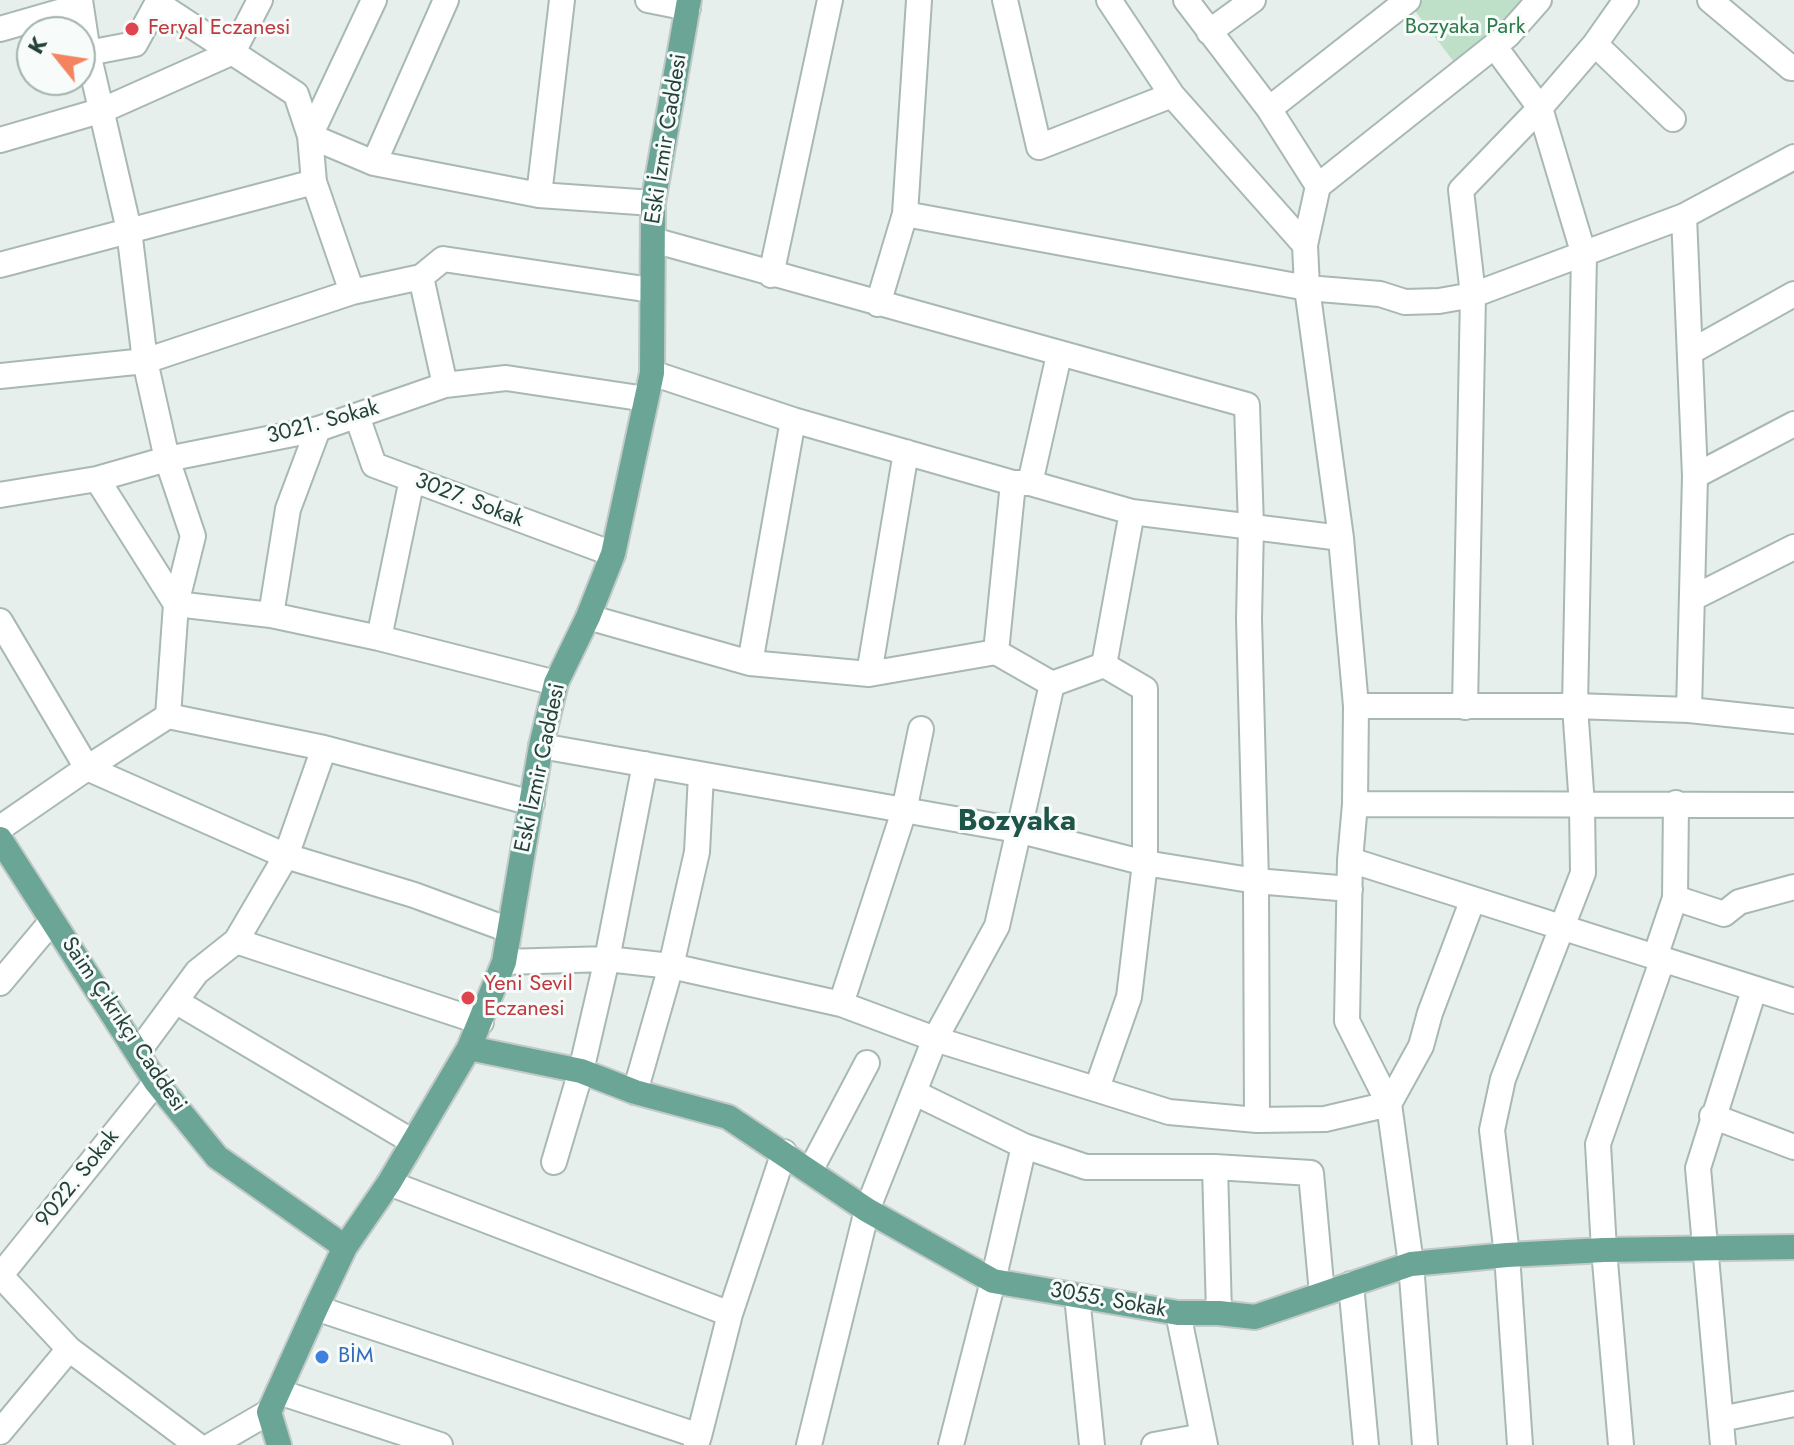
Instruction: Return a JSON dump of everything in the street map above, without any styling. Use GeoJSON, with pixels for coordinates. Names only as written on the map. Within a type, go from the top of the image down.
{"type":"FeatureCollection","features":[{"type":"Feature","properties":{"kind":"main road","name":"Eski İzmir Caddesi"},"geometry":{"type":"LineString","coordinates":[[274,1402],[345,1247],[389,1183],[469,1048],[504,962],[541,746],[556,683],[588,617],[613,554],[652,373],[653,203],[689,4]]}},
{"type":"Feature","properties":{"kind":"main road","name":"Saim Çıkrıkçı Caddesi"},"geometry":{"type":"LineString","coordinates":[[0,839],[156,1082],[217,1157],[345,1247]]}},
{"type":"Feature","properties":{"kind":"main road","name":"3055. Sokak"},"geometry":{"type":"LineString","coordinates":[[469,1048],[581,1071],[635,1092],[728,1117],[867,1210],[993,1281],[1178,1313],[1255,1317],[1411,1264],[1604,1250],[1794,1247]]}},
{"type":"Feature","properties":{"kind":"main road"},"geometry":{"type":"LineString","coordinates":[[274,1402],[279,1445]]}},
{"type":"Feature","properties":{"kind":"street"},"geometry":{"type":"LineString","coordinates":[[0,140],[103,110],[233,52],[260,0]]}},
{"type":"Feature","properties":{"kind":"street"},"geometry":{"type":"LineString","coordinates":[[310,136],[374,0]]}},
{"type":"Feature","properties":{"kind":"street"},"geometry":{"type":"LineString","coordinates":[[374,163],[446,0]]}},
{"type":"Feature","properties":{"kind":"street"},"geometry":{"type":"LineString","coordinates":[[539,195],[562,0]]}},
{"type":"Feature","properties":{"kind":"street"},"geometry":{"type":"LineString","coordinates":[[648,0],[689,4]]}},
{"type":"Feature","properties":{"kind":"street"},"geometry":{"type":"LineString","coordinates":[[771,275],[830,0]]}},
{"type":"Feature","properties":{"kind":"street"},"geometry":{"type":"LineString","coordinates":[[878,304],[905,214],[919,0]]}},
{"type":"Feature","properties":{"kind":"street"},"geometry":{"type":"LineString","coordinates":[[1005,0],[1039,147],[1172,95]]}},
{"type":"Feature","properties":{"kind":"street"},"geometry":{"type":"LineString","coordinates":[[1109,0],[1172,95],[1305,245]]}},
{"type":"Feature","properties":{"kind":"street"},"geometry":{"type":"LineString","coordinates":[[1186,0],[1269,109],[1318,186]]}},
{"type":"Feature","properties":{"kind":"street"},"geometry":{"type":"LineString","coordinates":[[1209,32],[1253,0]]}},
{"type":"Feature","properties":{"kind":"street"},"geometry":{"type":"LineString","coordinates":[[1269,109],[1408,0]]}},
{"type":"Feature","properties":{"kind":"street"},"geometry":{"type":"LineString","coordinates":[[1425,1445],[1411,1264],[1389,1104],[1347,1021],[1356,706],[1341,538],[1307,288],[1305,245],[1318,186],[1495,47],[1539,0]]}},
{"type":"Feature","properties":{"kind":"street"},"geometry":{"type":"LineString","coordinates":[[1465,707],[1473,295],[1461,190],[1540,108],[1595,44],[1626,0]]}},
{"type":"Feature","properties":{"kind":"street"},"geometry":{"type":"LineString","coordinates":[[1710,0],[1793,68]]}},
{"type":"Feature","properties":{"kind":"street"},"geometry":{"type":"LineString","coordinates":[[96,51],[135,44],[158,1],[296,94],[310,136],[314,182],[352,292]]}},
{"type":"Feature","properties":{"kind":"street"},"geometry":{"type":"LineString","coordinates":[[0,29],[80,3]]}},
{"type":"Feature","properties":{"kind":"street"},"geometry":{"type":"LineString","coordinates":[[1595,44],[1673,119]]}},
{"type":"Feature","properties":{"kind":"street"},"geometry":{"type":"LineString","coordinates":[[1495,47],[1540,108],[1584,255],[1575,706],[1583,873],[1503,1079],[1492,1130],[1507,1255],[1520,1445]]}},
{"type":"Feature","properties":{"kind":"street"},"geometry":{"type":"LineString","coordinates":[[96,83],[129,230],[145,361],[167,459],[193,536],[176,604],[168,716]]}},
{"type":"Feature","properties":{"kind":"street"},"geometry":{"type":"LineString","coordinates":[[310,136],[374,163],[539,195],[653,203]]}},
{"type":"Feature","properties":{"kind":"street"},"geometry":{"type":"LineString","coordinates":[[905,214],[1307,288],[1380,294],[1405,302],[1439,301],[1473,295],[1684,216],[1794,157]]}},
{"type":"Feature","properties":{"kind":"street"},"geometry":{"type":"LineString","coordinates":[[0,265],[314,182]]}},
{"type":"Feature","properties":{"kind":"street"},"geometry":{"type":"LineString","coordinates":[[1684,216],[1695,476],[1689,710]]}},
{"type":"Feature","properties":{"kind":"street"},"geometry":{"type":"LineString","coordinates":[[653,240],[1247,405],[1257,1120]]}},
{"type":"Feature","properties":{"kind":"street"},"geometry":{"type":"LineString","coordinates":[[0,376],[145,361],[352,292],[421,277],[443,259],[651,290]]}},
{"type":"Feature","properties":{"kind":"street"},"geometry":{"type":"LineString","coordinates":[[421,277],[445,385]]}},
{"type":"Feature","properties":{"kind":"street"},"geometry":{"type":"LineString","coordinates":[[1692,351],[1794,294]]}},
{"type":"Feature","properties":{"kind":"street"},"geometry":{"type":"LineString","coordinates":[[996,652],[1022,483],[1059,355]]}},
{"type":"Feature","properties":{"kind":"street"},"geometry":{"type":"LineString","coordinates":[[652,373],[793,420],[1132,512],[1341,538]]}},
{"type":"Feature","properties":{"kind":"street","name":"3021. Sokak"},"geometry":{"type":"LineString","coordinates":[[0,495],[97,479],[167,459],[318,429],[445,385],[506,378],[646,399]]}},
{"type":"Feature","properties":{"kind":"street","name":"3027. Sokak"},"geometry":{"type":"LineString","coordinates":[[357,416],[374,465],[613,554]]}},
{"type":"Feature","properties":{"kind":"street"},"geometry":{"type":"LineString","coordinates":[[750,663],[793,420]]}},
{"type":"Feature","properties":{"kind":"street"},"geometry":{"type":"LineString","coordinates":[[1695,476],[1794,424]]}},
{"type":"Feature","properties":{"kind":"street"},"geometry":{"type":"LineString","coordinates":[[271,615],[288,509],[318,429]]}},
{"type":"Feature","properties":{"kind":"street"},"geometry":{"type":"LineString","coordinates":[[869,674],[906,452]]}},
{"type":"Feature","properties":{"kind":"street"},"geometry":{"type":"LineString","coordinates":[[97,479],[176,604]]}},
{"type":"Feature","properties":{"kind":"street"},"geometry":{"type":"LineString","coordinates":[[379,638],[412,479]]}},
{"type":"Feature","properties":{"kind":"street"},"geometry":{"type":"LineString","coordinates":[[1104,665],[1132,512]]}},
{"type":"Feature","properties":{"kind":"street"},"geometry":{"type":"LineString","coordinates":[[1693,598],[1794,547]]}},
{"type":"Feature","properties":{"kind":"street"},"geometry":{"type":"LineString","coordinates":[[176,604],[271,615],[379,638],[556,683]]}},
{"type":"Feature","properties":{"kind":"street"},"geometry":{"type":"LineString","coordinates":[[588,617],[750,663],[869,674],[996,652],[1052,684],[1104,665]]}},
{"type":"Feature","properties":{"kind":"street"},"geometry":{"type":"LineString","coordinates":[[0,621],[87,768],[286,856],[414,895],[509,930]]}},
{"type":"Feature","properties":{"kind":"street"},"geometry":{"type":"LineString","coordinates":[[1097,1088],[1129,997],[1145,863],[1145,689],[1104,665]]}},
{"type":"Feature","properties":{"kind":"street"},"geometry":{"type":"LineString","coordinates":[[809,1445],[867,1210],[935,1039],[997,926],[1052,684]]}},
{"type":"Feature","properties":{"kind":"street"},"geometry":{"type":"LineString","coordinates":[[1356,706],[1575,706],[1689,710],[1794,721]]}},
{"type":"Feature","properties":{"kind":"street"},"geometry":{"type":"LineString","coordinates":[[0,828],[168,716],[324,748],[532,803]]}},
{"type":"Feature","properties":{"kind":"street"},"geometry":{"type":"LineString","coordinates":[[841,1004],[904,811],[921,729]]}},
{"type":"Feature","properties":{"kind":"street"},"geometry":{"type":"LineString","coordinates":[[541,746],[1017,830],[1145,863],[1256,881],[1350,889]]}},
{"type":"Feature","properties":{"kind":"street"},"geometry":{"type":"LineString","coordinates":[[138,1052],[197,972],[236,941],[286,856],[324,748]]}},
{"type":"Feature","properties":{"kind":"street"},"geometry":{"type":"LineString","coordinates":[[554,1162],[581,1071],[607,959],[645,764]]}},
{"type":"Feature","properties":{"kind":"street"},"geometry":{"type":"LineString","coordinates":[[635,1092],[671,966],[697,852],[701,775]]}},
{"type":"Feature","properties":{"kind":"street"},"geometry":{"type":"LineString","coordinates":[[1621,1445],[1598,1144],[1675,898],[1676,803]]}},
{"type":"Feature","properties":{"kind":"street"},"geometry":{"type":"LineString","coordinates":[[1355,804],[1794,805]]}},
{"type":"Feature","properties":{"kind":"street"},"geometry":{"type":"LineString","coordinates":[[1350,860],[1794,1001]]}},
{"type":"Feature","properties":{"kind":"street"},"geometry":{"type":"LineString","coordinates":[[1675,898],[1724,914],[1739,902],[1794,887]]}},
{"type":"Feature","properties":{"kind":"street"},"geometry":{"type":"LineString","coordinates":[[504,962],[607,959],[671,966],[841,1004],[935,1039],[1169,1112],[1257,1120],[1325,1119],[1389,1104],[1421,1046],[1430,1013],[1473,899]]}},
{"type":"Feature","properties":{"kind":"street"},"geometry":{"type":"LineString","coordinates":[[0,983],[52,921]]}},
{"type":"Feature","properties":{"kind":"street"},"geometry":{"type":"LineString","coordinates":[[236,941],[481,1022]]}},
{"type":"Feature","properties":{"kind":"street"},"geometry":{"type":"LineString","coordinates":[[1723,1445],[1698,1168],[1754,990]]}},
{"type":"Feature","properties":{"kind":"street"},"geometry":{"type":"LineString","coordinates":[[177,1002],[413,1142]]}},
{"type":"Feature","properties":{"kind":"street"},"geometry":{"type":"LineString","coordinates":[[810,1171],[867,1063]]}},
{"type":"Feature","properties":{"kind":"street","name":"9022. Sokak"},"geometry":{"type":"LineString","coordinates":[[0,1276],[156,1082]]}},
{"type":"Feature","properties":{"kind":"street"},"geometry":{"type":"LineString","coordinates":[[915,1093],[1024,1146],[1086,1167],[1215,1167],[1311,1173],[1322,1294]]}},
{"type":"Feature","properties":{"kind":"street"},"geometry":{"type":"LineString","coordinates":[[1712,1116],[1794,1147]]}},
{"type":"Feature","properties":{"kind":"street"},"geometry":{"type":"LineString","coordinates":[[951,1445],[1024,1146]]}},
{"type":"Feature","properties":{"kind":"street"},"geometry":{"type":"LineString","coordinates":[[316,1308],[697,1440],[730,1314],[784,1152]]}},
{"type":"Feature","properties":{"kind":"street"},"geometry":{"type":"LineString","coordinates":[[1215,1167],[1219,1313]]}},
{"type":"Feature","properties":{"kind":"street"},"geometry":{"type":"LineString","coordinates":[[389,1183],[730,1314]]}},
{"type":"Feature","properties":{"kind":"street"},"geometry":{"type":"LineString","coordinates":[[0,1276],[69,1349],[197,1445]]}},
{"type":"Feature","properties":{"kind":"street"},"geometry":{"type":"LineString","coordinates":[[1351,1284],[1366,1445]]}},
{"type":"Feature","properties":{"kind":"street"},"geometry":{"type":"LineString","coordinates":[[1077,1296],[1092,1445]]}},
{"type":"Feature","properties":{"kind":"street"},"geometry":{"type":"LineString","coordinates":[[1154,1445],[1204,1441],[1178,1313]]}},
{"type":"Feature","properties":{"kind":"street"},"geometry":{"type":"LineString","coordinates":[[0,1432],[69,1349]]}},
{"type":"Feature","properties":{"kind":"street"},"geometry":{"type":"LineString","coordinates":[[212,1445],[274,1402],[440,1445]]}},
{"type":"Feature","properties":{"kind":"street"},"geometry":{"type":"LineString","coordinates":[[1721,1419],[1794,1404]]}},
{"type":"Feature","properties":{"kind":"green space","name":"Bozyaka Park"},"geometry":{"type":"Polygon","coordinates":[[[1423,0],[1533,0],[1460,70],[1413,8],[1423,0]]]}},
{"type":"Feature","properties":{"kind":"place","name":"Feryal Eczanesi"},"geometry":{"type":"Point","coordinates":[132,29]}},
{"type":"Feature","properties":{"kind":"place","name":"Yeni Sevil Eczanesi"},"geometry":{"type":"Point","coordinates":[468,998]}},
{"type":"Feature","properties":{"kind":"place","name":"BİM"},"geometry":{"type":"Point","coordinates":[322,1357]}},
{"type":"Feature","properties":{"kind":"district","name":"Bozyaka"},"geometry":{"type":"Point","coordinates":[1017,823]}}]}
